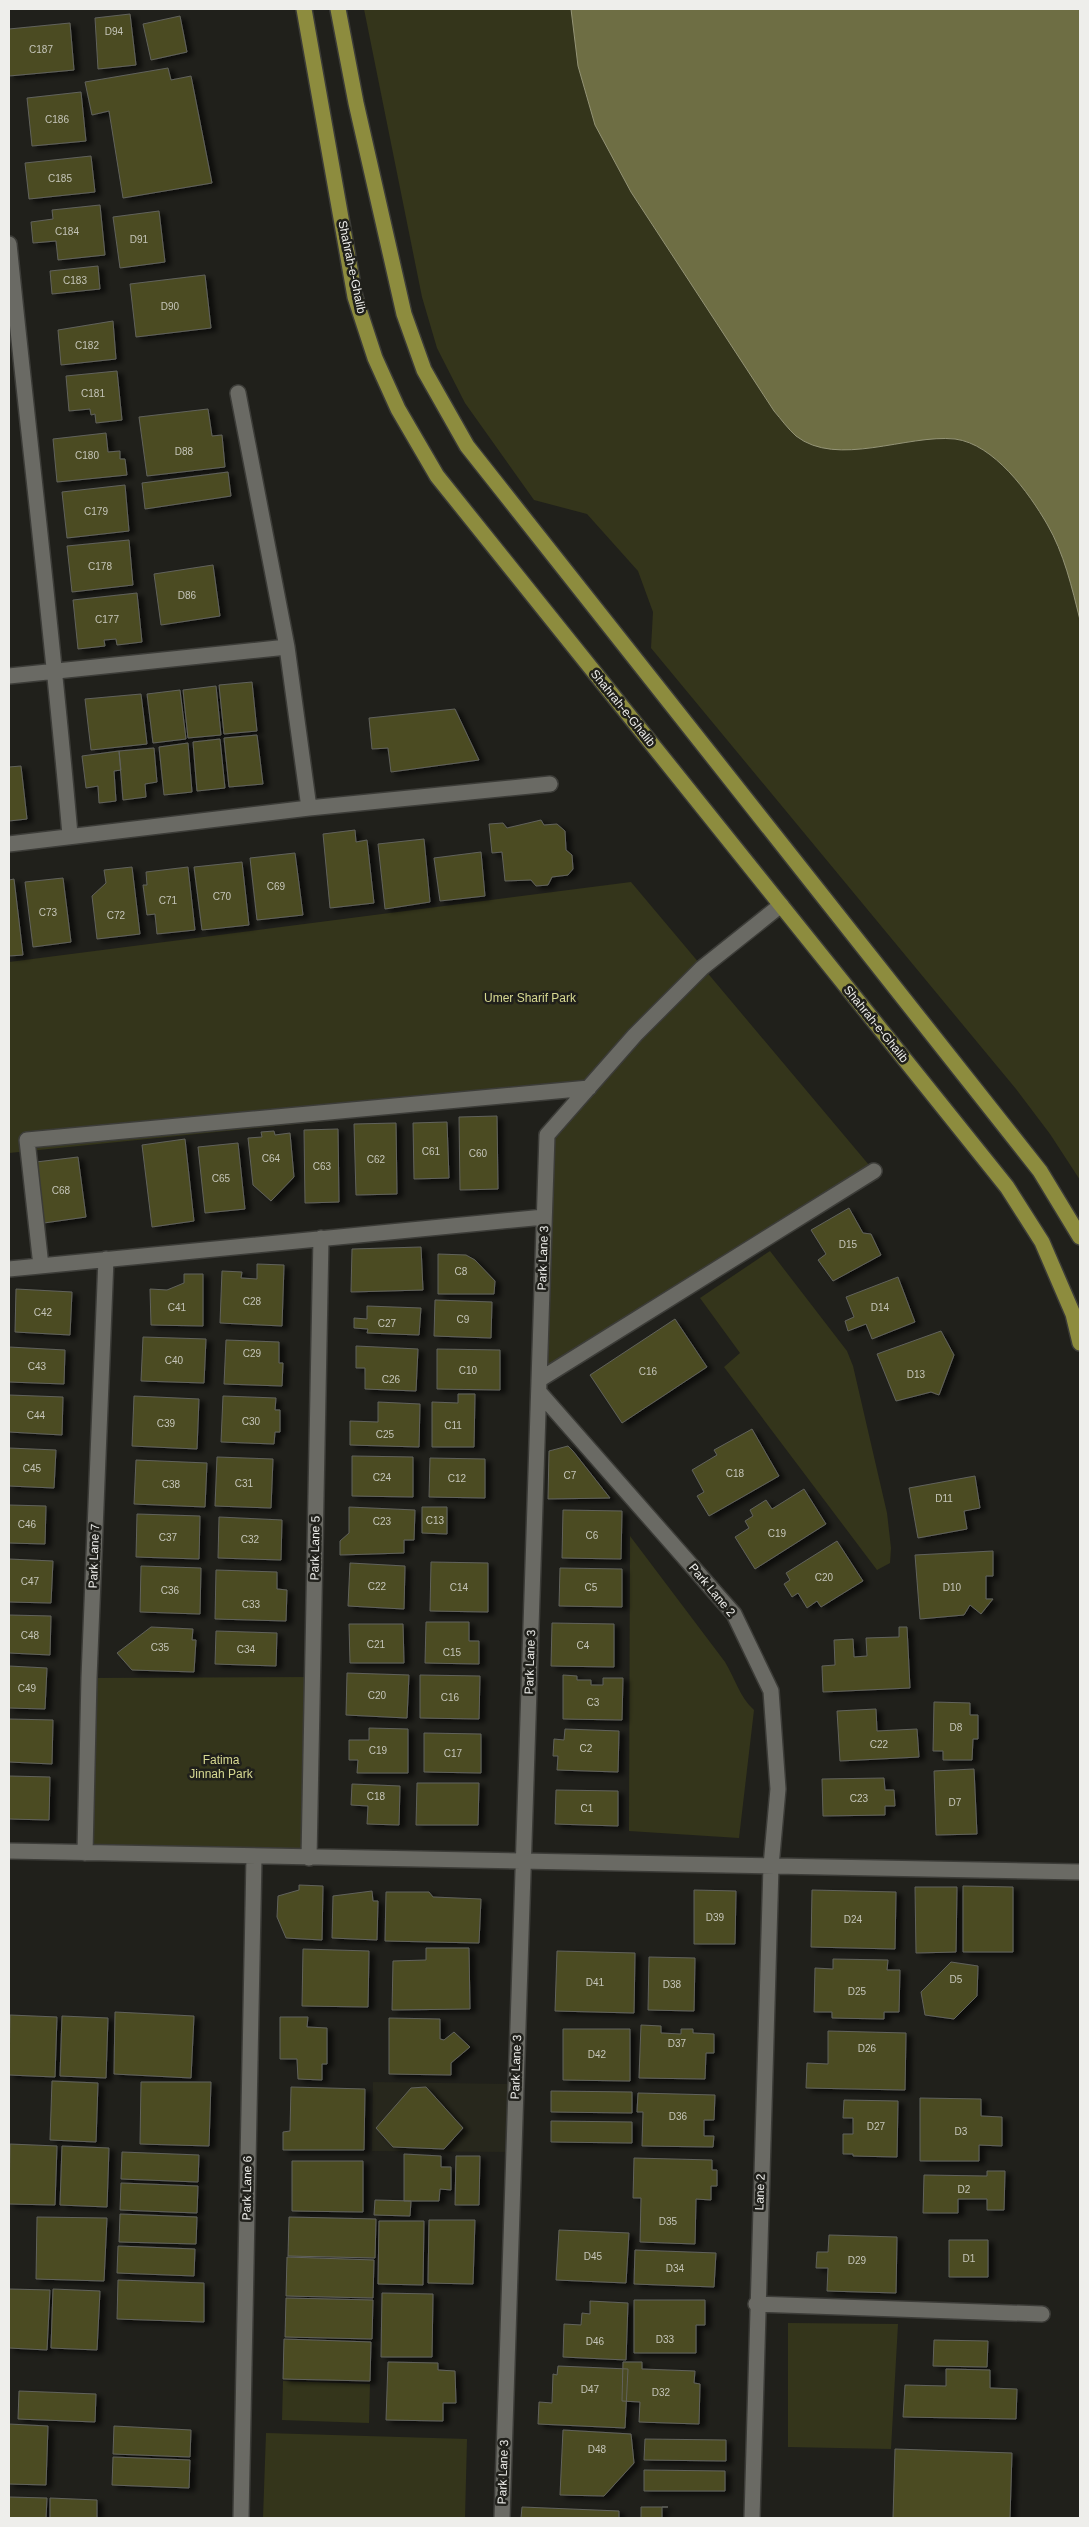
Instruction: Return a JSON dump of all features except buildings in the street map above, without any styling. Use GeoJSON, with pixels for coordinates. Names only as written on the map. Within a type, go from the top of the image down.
{"type":"FeatureCollection","features":[{"type":"Feature","properties":{"kind":"main road","name":"Shahrah-e-Ghalib"},"geometry":{"type":"LineString","coordinates":[[304,9],[355,297],[374,358],[398,409],[437,476],[1007,1187],[1042,1242],[1073,1314],[1080,1343]]}},
{"type":"Feature","properties":{"kind":"main road"},"geometry":{"type":"LineString","coordinates":[[338,9],[356,103],[404,314],[424,370],[467,446],[1040,1171],[1080,1237]]}},
{"type":"Feature","properties":{"kind":"street"},"geometry":{"type":"LineString","coordinates":[[9,244],[30,456],[56,672],[70,835]]}},
{"type":"Feature","properties":{"kind":"street"},"geometry":{"type":"LineString","coordinates":[[238,393],[287,647],[309,808]]}},
{"type":"Feature","properties":{"kind":"street"},"geometry":{"type":"LineString","coordinates":[[9,676],[287,647]]}},
{"type":"Feature","properties":{"kind":"street"},"geometry":{"type":"LineString","coordinates":[[9,844],[70,835],[309,808],[550,784]]}},
{"type":"Feature","properties":{"kind":"street","name":"Park Lane 3"},"geometry":{"type":"LineString","coordinates":[[502,2518],[547,1135],[635,1035],[702,968],[781,905]]}},
{"type":"Feature","properties":{"kind":"street"},"geometry":{"type":"LineString","coordinates":[[41,1266],[27,1140],[589,1088]]}},
{"type":"Feature","properties":{"kind":"street"},"geometry":{"type":"LineString","coordinates":[[539,1386],[874,1171]]}},
{"type":"Feature","properties":{"kind":"street"},"geometry":{"type":"LineString","coordinates":[[9,1269],[544,1217]]}},
{"type":"Feature","properties":{"kind":"street","name":"Park Lane 5"},"geometry":{"type":"LineString","coordinates":[[309,1858],[321,1238]]}},
{"type":"Feature","properties":{"kind":"street","name":"Park Lane 7"},"geometry":{"type":"LineString","coordinates":[[85,1853],[89,1678],[106,1259]]}},
{"type":"Feature","properties":{"kind":"street","name":"Park Lane 2"},"geometry":{"type":"LineString","coordinates":[[539,1386],[734,1614],[771,1691],[778,1789],[771,1866]]}},
{"type":"Feature","properties":{"kind":"street"},"geometry":{"type":"LineString","coordinates":[[9,1851],[1080,1872]]}},
{"type":"Feature","properties":{"kind":"street","name":"Park Lane 6"},"geometry":{"type":"LineString","coordinates":[[241,2518],[254,1857]]}},
{"type":"Feature","properties":{"kind":"street","name":"Lane 2"},"geometry":{"type":"LineString","coordinates":[[752,2518],[756,2304],[771,1866]]}},
{"type":"Feature","properties":{"kind":"street"},"geometry":{"type":"LineString","coordinates":[[756,2304],[1042,2314]]}},
{"type":"Feature","properties":{"kind":"shaded area"},"geometry":{"type":"Polygon","coordinates":[[[571,9],[1080,9],[1080,620],[1063,559],[1047,524],[1031,498],[1009,472],[983,450],[955,439],[916,441],[852,450],[831,449],[813,445],[796,436],[774,411],[631,192],[595,125],[578,66],[571,9]]]}},
{"type":"Feature","properties":{"kind":"shaded area"},"geometry":{"type":"Polygon","coordinates":[[[373,2082],[516,2084],[514,2152],[372,2151],[373,2082]]]}},
{"type":"Feature","properties":{"kind":"green space"},"geometry":{"type":"Polygon","coordinates":[[[364,9],[571,9],[578,66],[595,125],[631,192],[774,411],[790,430],[796,436],[813,445],[832,449],[852,450],[916,441],[955,439],[983,450],[997,460],[1031,498],[1053,535],[1063,559],[1080,620],[1080,1180],[1050,1134],[1016,1089],[651,648],[653,612],[638,571],[587,514],[534,500],[465,403],[437,348],[422,297],[364,9]]]}},
{"type":"Feature","properties":{"kind":"green space","name":"Umer Sharif Park"},"geometry":{"type":"Polygon","coordinates":[[[631,882],[869,1165],[539,1373],[547,1135],[582,1095],[9,1153],[9,962],[631,882]]]}},
{"type":"Feature","properties":{"kind":"green space"},"geometry":{"type":"Polygon","coordinates":[[[770,1251],[847,1351],[853,1366],[887,1513],[891,1548],[890,1563],[877,1570],[724,1367],[740,1353],[700,1298],[770,1251]]]}},
{"type":"Feature","properties":{"kind":"green space"},"geometry":{"type":"Polygon","coordinates":[[[630,1536],[725,1662],[741,1693],[754,1710],[739,1838],[629,1831],[630,1536]]]}},
{"type":"Feature","properties":{"kind":"green space","name":"Fatima Jinnah Park"},"geometry":{"type":"Polygon","coordinates":[[[313,1677],[309,1858],[85,1853],[89,1678],[313,1677]]]}},
{"type":"Feature","properties":{"kind":"green space"},"geometry":{"type":"Polygon","coordinates":[[[788,2323],[898,2324],[891,2449],[788,2447],[788,2323]]]}},
{"type":"Feature","properties":{"kind":"green space"},"geometry":{"type":"Polygon","coordinates":[[[283,2381],[370,2384],[369,2423],[282,2420],[283,2381]]]}},
{"type":"Feature","properties":{"kind":"green space"},"geometry":{"type":"Polygon","coordinates":[[[266,2433],[467,2439],[465,2518],[263,2518],[266,2433]]]}}]}
